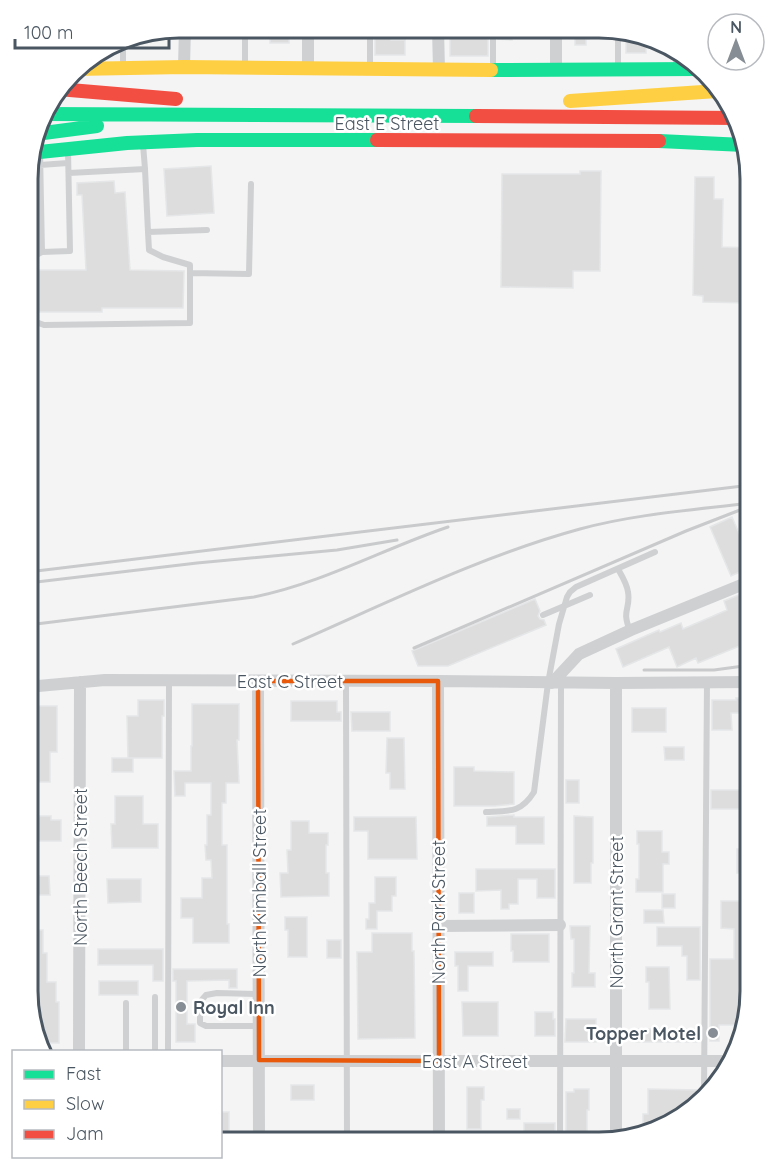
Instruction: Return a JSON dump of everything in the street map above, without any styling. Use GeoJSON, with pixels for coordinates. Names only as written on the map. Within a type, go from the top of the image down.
{"type":"FeatureCollection","features":[{"type":"Feature","properties":{"kind":"main road"},"geometry":{"type":"LineString","coordinates":[[90,69],[687,69]]}},
{"type":"Feature","properties":{"kind":"main road"},"geometry":{"type":"LineString","coordinates":[[61,100],[182,99],[68,90]]}},
{"type":"Feature","properties":{"kind":"main road"},"geometry":{"type":"LineString","coordinates":[[710,91],[564,101],[718,103]]}},
{"type":"Feature","properties":{"kind":"main road"},"geometry":{"type":"LineString","coordinates":[[53,114],[727,118]]}},
{"type":"Feature","properties":{"kind":"main road"},"geometry":{"type":"LineString","coordinates":[[45,133],[177,114]]}},
{"type":"Feature","properties":{"kind":"main road"},"geometry":{"type":"LineString","coordinates":[[571,117],[681,126],[733,134]]}},
{"type":"Feature","properties":{"kind":"main road","name":"East E Street"},"geometry":{"type":"LineString","coordinates":[[40,157],[68,156],[143,142],[197,140],[673,141],[737,145]]}},
{"type":"Feature","properties":{"kind":"street"},"geometry":{"type":"LineString","coordinates":[[184,67],[185,38]]}},
{"type":"Feature","properties":{"kind":"street"},"geometry":{"type":"LineString","coordinates":[[308,38],[308,68]]}},
{"type":"Feature","properties":{"kind":"street"},"geometry":{"type":"LineString","coordinates":[[438,38],[439,70]]}},
{"type":"Feature","properties":{"kind":"street"},"geometry":{"type":"LineString","coordinates":[[556,38],[556,69]]}},
{"type":"Feature","properties":{"kind":"street"},"geometry":{"type":"LineString","coordinates":[[679,63],[679,69]]}},
{"type":"Feature","properties":{"kind":"street"},"geometry":{"type":"LineString","coordinates":[[554,683],[579,654],[740,585]]}},
{"type":"Feature","properties":{"kind":"street","name":"East C Street"},"geometry":{"type":"LineString","coordinates":[[38,686],[80,682],[168,680],[740,682]]}},
{"type":"Feature","properties":{"kind":"street","name":"North Kimball Street"},"geometry":{"type":"LineString","coordinates":[[258,681],[259,1132]]}},
{"type":"Feature","properties":{"kind":"street","name":"North Park Street"},"geometry":{"type":"LineString","coordinates":[[438,681],[438,1132]]}},
{"type":"Feature","properties":{"kind":"street","name":"North Beech Street"},"geometry":{"type":"LineString","coordinates":[[79,1050],[80,682]]}},
{"type":"Feature","properties":{"kind":"street","name":"North Grant Street"},"geometry":{"type":"LineString","coordinates":[[616,683],[616,1131]]}},
{"type":"Feature","properties":{"kind":"street"},"geometry":{"type":"LineString","coordinates":[[437,926],[560,925]]}},
{"type":"Feature","properties":{"kind":"street","name":"East A Street"},"geometry":{"type":"LineString","coordinates":[[222,1061],[722,1061]]}},
{"type":"Feature","properties":{"kind":"lane"},"geometry":{"type":"LineString","coordinates":[[245,38],[245,68]]}},
{"type":"Feature","properties":{"kind":"lane"},"geometry":{"type":"LineString","coordinates":[[370,38],[370,69]]}},
{"type":"Feature","properties":{"kind":"lane"},"geometry":{"type":"LineString","coordinates":[[493,38],[493,69]]}},
{"type":"Feature","properties":{"kind":"lane"},"geometry":{"type":"LineString","coordinates":[[618,39],[618,69]]}},
{"type":"Feature","properties":{"kind":"lane"},"geometry":{"type":"LineString","coordinates":[[123,49],[123,68]]}},
{"type":"Feature","properties":{"kind":"lane"},"geometry":{"type":"LineString","coordinates":[[38,323],[44,325],[190,323],[190,265],[149,250],[143,142]]}},
{"type":"Feature","properties":{"kind":"lane"},"geometry":{"type":"LineString","coordinates":[[38,254],[70,251],[68,156]]}},
{"type":"Feature","properties":{"kind":"lane"},"geometry":{"type":"LineString","coordinates":[[69,173],[145,169]]}},
{"type":"Feature","properties":{"kind":"lane"},"geometry":{"type":"LineString","coordinates":[[38,177],[42,252]]}},
{"type":"Feature","properties":{"kind":"lane"},"geometry":{"type":"LineString","coordinates":[[190,273],[249,274],[251,184]]}},
{"type":"Feature","properties":{"kind":"lane"},"geometry":{"type":"LineString","coordinates":[[148,232],[207,230]]}},
{"type":"Feature","properties":{"kind":"lane"},"geometry":{"type":"LineString","coordinates":[[486,812],[514,810],[527,802],[534,792],[554,683],[559,624],[570,592],[576,587],[655,552]]}},
{"type":"Feature","properties":{"kind":"lane"},"geometry":{"type":"LineString","coordinates":[[618,569],[628,590],[625,619],[631,630]]}},
{"type":"Feature","properties":{"kind":"lane"},"geometry":{"type":"LineString","coordinates":[[543,615],[590,595]]}},
{"type":"Feature","properties":{"kind":"lane"},"geometry":{"type":"LineString","coordinates":[[168,680],[168,1050]]}},
{"type":"Feature","properties":{"kind":"lane"},"geometry":{"type":"LineString","coordinates":[[346,681],[347,1132]]}},
{"type":"Feature","properties":{"kind":"lane"},"geometry":{"type":"LineString","coordinates":[[704,1087],[707,682]]}},
{"type":"Feature","properties":{"kind":"lane"},"geometry":{"type":"LineString","coordinates":[[554,683],[560,925],[560,1132]]}},
{"type":"Feature","properties":{"kind":"lane"},"geometry":{"type":"LineString","coordinates":[[259,994],[217,993],[206,995],[200,1002],[200,1023],[206,1026],[259,1026]]}},
{"type":"Feature","properties":{"kind":"lane"},"geometry":{"type":"LineString","coordinates":[[155,997],[155,1050]]}},
{"type":"Feature","properties":{"kind":"lane"},"geometry":{"type":"LineString","coordinates":[[126,1004],[126,1050]]}},
{"type":"Feature","properties":{"kind":"highlighted area"},"geometry":{"type":"Polygon","coordinates":[[[258,681],[438,681],[439,1061],[259,1060],[258,681]]]}},
{"type":"Feature","properties":{"kind":"building"},"geometry":{"type":"Polygon","coordinates":[[[270,38],[289,38],[289,43],[270,43],[270,38]]]}},
{"type":"Feature","properties":{"kind":"building"},"geometry":{"type":"Polygon","coordinates":[[[375,38],[405,40],[405,55],[375,55],[375,38]]]}},
{"type":"Feature","properties":{"kind":"building"},"geometry":{"type":"Polygon","coordinates":[[[450,38],[488,38],[488,56],[450,56],[450,38]]]}},
{"type":"Feature","properties":{"kind":"building"},"geometry":{"type":"Polygon","coordinates":[[[575,38],[589,38],[586,39],[586,45],[575,45],[575,38]]]}},
{"type":"Feature","properties":{"kind":"building"},"geometry":{"type":"Polygon","coordinates":[[[626,40],[646,45],[646,53],[626,53],[626,40]]]}},
{"type":"Feature","properties":{"kind":"building"},"geometry":{"type":"Polygon","coordinates":[[[211,166],[214,213],[167,216],[164,169],[211,166]]]}},
{"type":"Feature","properties":{"kind":"building"},"geometry":{"type":"Polygon","coordinates":[[[580,171],[601,171],[600,271],[573,271],[573,288],[501,287],[502,174],[580,174],[580,171]]]}},
{"type":"Feature","properties":{"kind":"building"},"geometry":{"type":"Polygon","coordinates":[[[695,177],[714,177],[714,199],[723,199],[722,247],[740,248],[740,303],[703,302],[703,296],[693,295],[695,177]]]}},
{"type":"Feature","properties":{"kind":"building"},"geometry":{"type":"Polygon","coordinates":[[[114,181],[115,193],[125,192],[130,270],[184,271],[183,308],[102,308],[102,312],[38,312],[38,270],[86,270],[82,195],[77,195],[77,183],[114,181]]]}},
{"type":"Feature","properties":{"kind":"building"},"geometry":{"type":"Polygon","coordinates":[[[732,517],[740,536],[740,572],[731,576],[710,527],[732,517]]]}},
{"type":"Feature","properties":{"kind":"building"},"geometry":{"type":"Polygon","coordinates":[[[740,594],[740,646],[698,663],[696,658],[677,667],[669,647],[623,667],[616,649],[659,630],[660,632],[681,623],[683,629],[727,610],[724,601],[740,594]]]}},
{"type":"Feature","properties":{"kind":"building"},"geometry":{"type":"Polygon","coordinates":[[[535,599],[540,611],[538,616],[544,620],[546,625],[448,666],[418,666],[412,651],[535,599]]]}},
{"type":"Feature","properties":{"kind":"building"},"geometry":{"type":"Polygon","coordinates":[[[740,698],[740,713],[731,713],[732,730],[712,730],[712,700],[740,698]]]}},
{"type":"Feature","properties":{"kind":"building"},"geometry":{"type":"Polygon","coordinates":[[[138,700],[164,700],[162,758],[128,758],[127,716],[138,716],[138,700]]]}},
{"type":"Feature","properties":{"kind":"building"},"geometry":{"type":"Polygon","coordinates":[[[291,701],[337,701],[337,712],[341,712],[341,721],[291,721],[291,701]]]}},
{"type":"Feature","properties":{"kind":"building"},"geometry":{"type":"Polygon","coordinates":[[[192,704],[239,704],[239,740],[237,740],[239,783],[226,783],[226,803],[222,803],[222,845],[227,845],[229,943],[193,943],[193,918],[181,918],[181,898],[202,898],[202,878],[212,878],[211,860],[206,860],[205,845],[207,845],[207,815],[211,815],[211,783],[185,783],[185,796],[175,796],[174,771],[191,771],[192,704]]]}},
{"type":"Feature","properties":{"kind":"building"},"geometry":{"type":"Polygon","coordinates":[[[38,706],[57,706],[57,752],[50,752],[50,782],[38,782],[38,706]]]}},
{"type":"Feature","properties":{"kind":"building"},"geometry":{"type":"Polygon","coordinates":[[[632,708],[666,708],[666,732],[632,732],[632,708]]]}},
{"type":"Feature","properties":{"kind":"building"},"geometry":{"type":"Polygon","coordinates":[[[351,712],[390,712],[390,731],[352,731],[351,712]]]}},
{"type":"Feature","properties":{"kind":"building"},"geometry":{"type":"Polygon","coordinates":[[[387,738],[404,738],[405,789],[390,789],[390,773],[386,773],[387,738]]]}},
{"type":"Feature","properties":{"kind":"building"},"geometry":{"type":"Polygon","coordinates":[[[664,747],[684,747],[684,760],[665,760],[664,747]]]}},
{"type":"Feature","properties":{"kind":"building"},"geometry":{"type":"Polygon","coordinates":[[[112,758],[133,758],[133,772],[112,772],[112,758]]]}},
{"type":"Feature","properties":{"kind":"building"},"geometry":{"type":"Polygon","coordinates":[[[454,767],[474,767],[474,771],[514,772],[514,804],[454,806],[454,767]]]}},
{"type":"Feature","properties":{"kind":"building"},"geometry":{"type":"Polygon","coordinates":[[[566,780],[579,780],[579,803],[566,803],[566,780]]]}},
{"type":"Feature","properties":{"kind":"building"},"geometry":{"type":"Polygon","coordinates":[[[711,790],[740,790],[740,809],[711,809],[711,790]]]}},
{"type":"Feature","properties":{"kind":"building"},"geometry":{"type":"Polygon","coordinates":[[[115,796],[143,796],[143,824],[158,824],[158,848],[112,848],[111,824],[115,824],[115,796]]]}},
{"type":"Feature","properties":{"kind":"building"},"geometry":{"type":"Polygon","coordinates":[[[514,815],[514,817],[544,817],[544,844],[516,844],[516,826],[487,826],[487,817],[514,815]]]}},
{"type":"Feature","properties":{"kind":"building"},"geometry":{"type":"Polygon","coordinates":[[[38,816],[51,816],[51,820],[61,820],[61,841],[38,841],[38,816]]]}},
{"type":"Feature","properties":{"kind":"building"},"geometry":{"type":"Polygon","coordinates":[[[574,816],[593,817],[591,883],[574,883],[574,816]]]}},
{"type":"Feature","properties":{"kind":"building"},"geometry":{"type":"Polygon","coordinates":[[[354,817],[416,817],[417,859],[368,859],[368,831],[354,831],[354,817]]]}},
{"type":"Feature","properties":{"kind":"building"},"geometry":{"type":"Polygon","coordinates":[[[291,821],[309,821],[309,833],[328,833],[326,873],[329,873],[329,896],[281,897],[280,873],[288,873],[287,850],[291,850],[291,821]]]}},
{"type":"Feature","properties":{"kind":"building"},"geometry":{"type":"Polygon","coordinates":[[[637,831],[662,831],[662,852],[669,852],[669,864],[663,864],[663,892],[636,892],[636,879],[639,879],[637,831]]]}},
{"type":"Feature","properties":{"kind":"building"},"geometry":{"type":"Polygon","coordinates":[[[737,849],[740,849],[740,873],[737,873],[737,849]]]}},
{"type":"Feature","properties":{"kind":"building"},"geometry":{"type":"Polygon","coordinates":[[[476,869],[555,869],[555,898],[537,898],[537,879],[518,879],[518,904],[509,904],[509,909],[501,909],[501,890],[476,891],[476,869]]]}},
{"type":"Feature","properties":{"kind":"building"},"geometry":{"type":"Polygon","coordinates":[[[38,876],[49,876],[50,895],[38,895],[38,876]]]}},
{"type":"Feature","properties":{"kind":"building"},"geometry":{"type":"Polygon","coordinates":[[[375,877],[396,877],[396,896],[392,896],[392,911],[377,911],[377,929],[366,929],[366,919],[369,919],[369,903],[375,903],[375,877]]]}},
{"type":"Feature","properties":{"kind":"building"},"geometry":{"type":"Polygon","coordinates":[[[107,879],[141,879],[141,902],[108,903],[107,879]]]}},
{"type":"Feature","properties":{"kind":"building"},"geometry":{"type":"Polygon","coordinates":[[[459,893],[474,893],[474,913],[459,913],[459,893]]]}},
{"type":"Feature","properties":{"kind":"building"},"geometry":{"type":"Polygon","coordinates":[[[662,894],[675,894],[675,908],[662,908],[662,894]]]}},
{"type":"Feature","properties":{"kind":"building"},"geometry":{"type":"Polygon","coordinates":[[[721,901],[740,901],[738,1019],[736,1025],[719,1025],[719,1041],[710,1041],[710,959],[734,959],[734,929],[721,928],[721,901]]]}},
{"type":"Feature","properties":{"kind":"building"},"geometry":{"type":"Polygon","coordinates":[[[644,910],[663,910],[664,923],[644,923],[644,910]]]}},
{"type":"Feature","properties":{"kind":"building"},"geometry":{"type":"Polygon","coordinates":[[[285,917],[307,917],[307,957],[288,957],[288,930],[285,930],[285,917]]]}},
{"type":"Feature","properties":{"kind":"building"},"geometry":{"type":"Polygon","coordinates":[[[570,926],[590,926],[589,973],[595,973],[595,987],[572,987],[574,939],[571,939],[570,926]]]}},
{"type":"Feature","properties":{"kind":"building"},"geometry":{"type":"Polygon","coordinates":[[[657,927],[700,927],[700,980],[687,980],[687,956],[682,956],[682,946],[657,946],[657,927]]]}},
{"type":"Feature","properties":{"kind":"building"},"geometry":{"type":"Polygon","coordinates":[[[38,930],[43,930],[43,953],[47,953],[47,982],[56,982],[56,1002],[59,1002],[59,1043],[47,1043],[40,1019],[38,930]]]}},
{"type":"Feature","properties":{"kind":"building"},"geometry":{"type":"Polygon","coordinates":[[[372,933],[412,933],[415,1038],[358,1039],[357,952],[372,952],[372,933]]]}},
{"type":"Feature","properties":{"kind":"building"},"geometry":{"type":"Polygon","coordinates":[[[511,934],[549,934],[549,962],[513,962],[511,934]]]}},
{"type":"Feature","properties":{"kind":"building"},"geometry":{"type":"Polygon","coordinates":[[[327,940],[341,940],[341,958],[327,958],[327,940]]]}},
{"type":"Feature","properties":{"kind":"building"},"geometry":{"type":"Polygon","coordinates":[[[98,949],[163,949],[163,981],[153,981],[153,965],[98,965],[98,949]]]}},
{"type":"Feature","properties":{"kind":"building"},"geometry":{"type":"Polygon","coordinates":[[[455,952],[493,952],[493,966],[468,966],[468,991],[458,991],[458,966],[455,966],[455,952]]]}},
{"type":"Feature","properties":{"kind":"building"},"geometry":{"type":"Polygon","coordinates":[[[646,967],[669,967],[670,1009],[649,1009],[649,982],[646,982],[646,967]]]}},
{"type":"Feature","properties":{"kind":"building","name":"Royal Inn"},"geometry":{"type":"Polygon","coordinates":[[[173,969],[237,969],[237,988],[229,988],[229,980],[187,981],[187,1024],[195,1024],[195,1042],[176,1042],[176,981],[173,981],[173,969]]]}},
{"type":"Feature","properties":{"kind":"building"},"geometry":{"type":"Polygon","coordinates":[[[99,981],[138,981],[138,995],[99,995],[99,981]]]}},
{"type":"Feature","properties":{"kind":"building"},"geometry":{"type":"Polygon","coordinates":[[[462,1002],[498,1002],[498,1036],[463,1036],[462,1002]]]}},
{"type":"Feature","properties":{"kind":"building"},"geometry":{"type":"Polygon","coordinates":[[[535,1012],[553,1012],[555,1036],[535,1036],[535,1012]]]}},
{"type":"Feature","properties":{"kind":"building"},"geometry":{"type":"Polygon","coordinates":[[[566,1019],[596,1019],[596,1042],[565,1042],[566,1019]]]}},
{"type":"Feature","properties":{"kind":"building"},"geometry":{"type":"Polygon","coordinates":[[[633,1029],[699,1029],[699,1042],[633,1042],[633,1029]]]}},
{"type":"Feature","properties":{"kind":"building"},"geometry":{"type":"Polygon","coordinates":[[[291,1085],[314,1085],[314,1100],[291,1100],[291,1085]]]}},
{"type":"Feature","properties":{"kind":"building"},"geometry":{"type":"Polygon","coordinates":[[[467,1087],[484,1087],[484,1100],[481,1100],[481,1129],[467,1129],[467,1087]]]}},
{"type":"Feature","properties":{"kind":"building"},"geometry":{"type":"Polygon","coordinates":[[[574,1089],[589,1089],[587,1132],[566,1132],[566,1092],[574,1092],[574,1089]]]}},
{"type":"Feature","properties":{"kind":"building"},"geometry":{"type":"Polygon","coordinates":[[[648,1089],[699,1090],[670,1114],[643,1126],[643,1114],[648,1114],[648,1089]]]}},
{"type":"Feature","properties":{"kind":"building"},"geometry":{"type":"Polygon","coordinates":[[[507,1109],[520,1109],[520,1119],[507,1119],[507,1109]]]}},
{"type":"Feature","properties":{"kind":"building"},"geometry":{"type":"Polygon","coordinates":[[[222,1112],[229,1112],[229,1132],[222,1132],[222,1112]]]}},
{"type":"Feature","properties":{"kind":"building"},"geometry":{"type":"Polygon","coordinates":[[[524,1123],[555,1123],[555,1132],[524,1132],[524,1123]]]}},
{"type":"Feature","properties":{"kind":"railway"},"geometry":{"type":"LineString","coordinates":[[38,571],[740,486]]}},
{"type":"Feature","properties":{"kind":"railway"},"geometry":{"type":"LineString","coordinates":[[293,644],[470,566],[543,540],[622,520],[740,504]]}},
{"type":"Feature","properties":{"kind":"railway"},"geometry":{"type":"LineString","coordinates":[[414,648],[740,510]]}},
{"type":"Feature","properties":{"kind":"railway"},"geometry":{"type":"LineString","coordinates":[[38,624],[254,597],[329,574],[448,527]]}},
{"type":"Feature","properties":{"kind":"railway"},"geometry":{"type":"LineString","coordinates":[[38,582],[197,563],[337,550],[397,540]]}},
{"type":"Feature","properties":{"kind":"railway"},"geometry":{"type":"LineString","coordinates":[[644,670],[714,670],[740,666]]}},
{"type":"Feature","properties":{"kind":"traffic: fast"},"geometry":{"type":"LineString","coordinates":[[491,70],[687,69]]}},
{"type":"Feature","properties":{"kind":"traffic: fast"},"geometry":{"type":"LineString","coordinates":[[53,114],[476,116]]}},
{"type":"Feature","properties":{"kind":"traffic: fast"},"geometry":{"type":"LineString","coordinates":[[45,133],[97,126]]}},
{"type":"Feature","properties":{"kind":"traffic: fast"},"geometry":{"type":"LineString","coordinates":[[40,152],[127,143],[197,140],[377,140]]}},
{"type":"Feature","properties":{"kind":"traffic: fast"},"geometry":{"type":"LineString","coordinates":[[659,141],[737,145]]}},
{"type":"Feature","properties":{"kind":"traffic: slow"},"geometry":{"type":"LineString","coordinates":[[90,69],[184,67],[491,70]]}},
{"type":"Feature","properties":{"kind":"traffic: slow"},"geometry":{"type":"LineString","coordinates":[[570,101],[710,91]]}},
{"type":"Feature","properties":{"kind":"traffic: jam"},"geometry":{"type":"LineString","coordinates":[[68,90],[176,99]]}},
{"type":"Feature","properties":{"kind":"traffic: jam"},"geometry":{"type":"LineString","coordinates":[[476,116],[727,118]]}},
{"type":"Feature","properties":{"kind":"traffic: jam"},"geometry":{"type":"LineString","coordinates":[[377,140],[659,141]]}},
{"type":"Feature","properties":{"kind":"place","name":"Royal Inn"},"geometry":{"type":"Point","coordinates":[181,1007]}},
{"type":"Feature","properties":{"kind":"place","name":"Topper Motel"},"geometry":{"type":"Point","coordinates":[713,1033]}}]}
